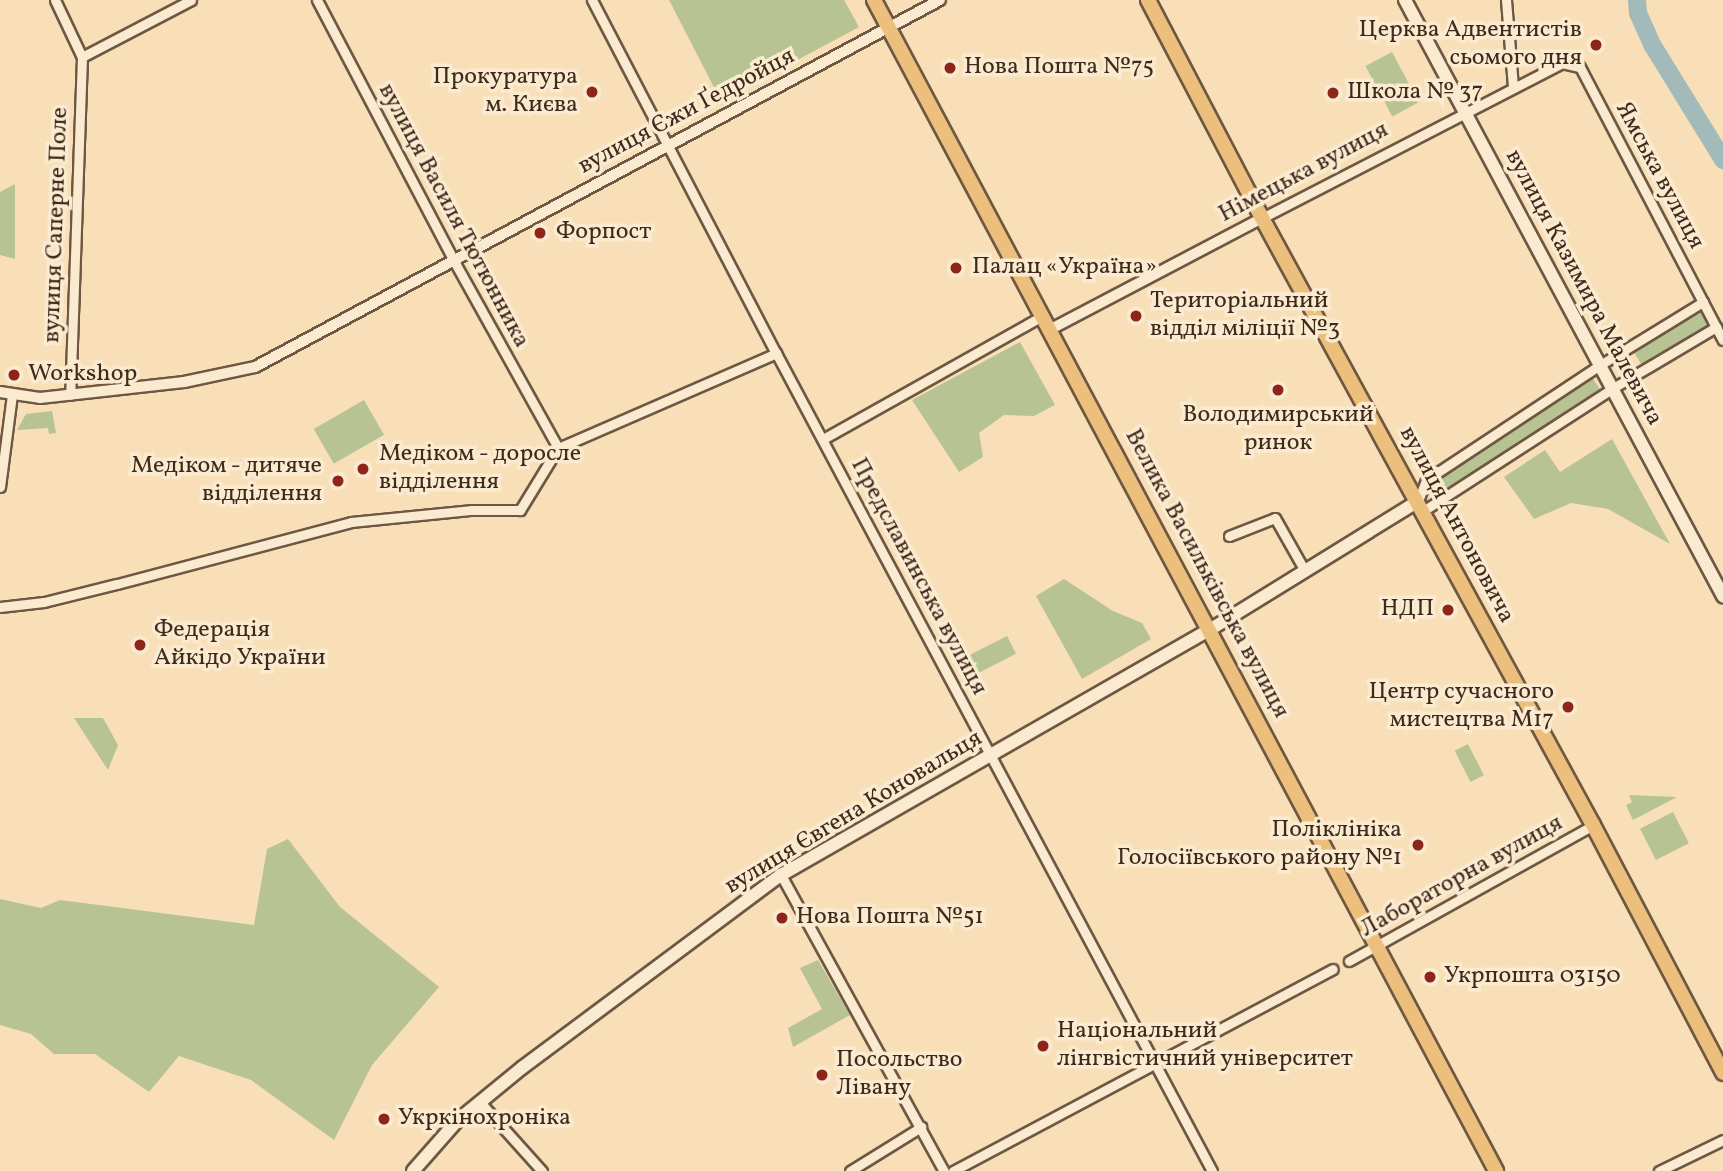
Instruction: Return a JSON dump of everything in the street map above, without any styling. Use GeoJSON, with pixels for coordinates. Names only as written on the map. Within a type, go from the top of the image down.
{"type":"FeatureCollection","features":[{"type":"Feature","properties":{"kind":"main road","name":"Велика Васильківська вулиця"},"geometry":{"type":"LineString","coordinates":[[874,0],[1211,629],[1496,1171]]}},
{"type":"Feature","properties":{"kind":"main road","name":"вулиця Антоновича"},"geometry":{"type":"LineString","coordinates":[[1148,0],[1262,218],[1593,825],[1723,1073]]}},
{"type":"Feature","properties":{"kind":"main road","name":"вулиця Казимира Малевича"},"geometry":{"type":"LineString","coordinates":[[1405,0],[1723,596]]}},
{"type":"Feature","properties":{"kind":"main road","name":"вулиця Євгена Коновальця"},"geometry":{"type":"LineString","coordinates":[[413,1171],[442,1137],[480,1102],[603,1005],[781,875],[1420,506]]}},
{"type":"Feature","properties":{"kind":"street"},"geometry":{"type":"LineString","coordinates":[[55,0],[82,57],[191,0]]}},
{"type":"Feature","properties":{"kind":"street","name":"вулиця Василя Тютюнника"},"geometry":{"type":"LineString","coordinates":[[317,0],[454,261],[558,448]]}},
{"type":"Feature","properties":{"kind":"street","name":"Предславинська вулиця"},"geometry":{"type":"LineString","coordinates":[[592,0],[776,353],[1212,1171]]}},
{"type":"Feature","properties":{"kind":"street","name":"вулиця Єжи Ґедройця"},"geometry":{"type":"LineString","coordinates":[[0,391],[40,398],[184,382],[255,367],[940,0]]}},
{"type":"Feature","properties":{"kind":"street"},"geometry":{"type":"LineString","coordinates":[[1506,0],[1513,87]]}},
{"type":"Feature","properties":{"kind":"street","name":"вулиця Саперне Поле"},"geometry":{"type":"LineString","coordinates":[[70,395],[82,57]]}},
{"type":"Feature","properties":{"kind":"street","name":"Німецька вулиця"},"geometry":{"type":"LineString","coordinates":[[1049,330],[1513,87],[1562,63],[1580,67]]}},
{"type":"Feature","properties":{"kind":"street","name":"Ямська вулиця"},"geometry":{"type":"LineString","coordinates":[[1580,67],[1723,340]]}},
{"type":"Feature","properties":{"kind":"street"},"geometry":{"type":"LineString","coordinates":[[1420,506],[1426,480],[1600,365],[1703,302]]}},
{"type":"Feature","properties":{"kind":"street"},"geometry":{"type":"LineString","coordinates":[[823,439],[1042,316]]}},
{"type":"Feature","properties":{"kind":"street"},"geometry":{"type":"LineString","coordinates":[[1420,506],[1716,327]]}},
{"type":"Feature","properties":{"kind":"street"},"geometry":{"type":"LineString","coordinates":[[0,607],[44,602],[351,522],[471,510],[520,510],[558,448],[776,353]]}},
{"type":"Feature","properties":{"kind":"street"},"geometry":{"type":"LineString","coordinates":[[0,487],[12,394]]}},
{"type":"Feature","properties":{"kind":"street"},"geometry":{"type":"LineString","coordinates":[[1229,536],[1275,518],[1305,571]]}},
{"type":"Feature","properties":{"kind":"street","name":"Лабораторна вулиця"},"geometry":{"type":"LineString","coordinates":[[1349,961],[1593,825]]}},
{"type":"Feature","properties":{"kind":"street"},"geometry":{"type":"LineString","coordinates":[[781,875],[944,1171]]}},
{"type":"Feature","properties":{"kind":"street"},"geometry":{"type":"LineString","coordinates":[[953,1171],[1333,969]]}},
{"type":"Feature","properties":{"kind":"street"},"geometry":{"type":"LineString","coordinates":[[480,1102],[542,1171]]}},
{"type":"Feature","properties":{"kind":"street"},"geometry":{"type":"LineString","coordinates":[[850,1171],[922,1128]]}},
{"type":"Feature","properties":{"kind":"street"},"geometry":{"type":"LineString","coordinates":[[1659,1171],[1723,1140]]}},
{"type":"Feature","properties":{"kind":"green space"},"geometry":{"type":"Polygon","coordinates":[[[669,0],[844,0],[859,27],[721,101],[669,0]]]}},
{"type":"Feature","properties":{"kind":"green space"},"geometry":{"type":"Polygon","coordinates":[[[1392,52],[1419,102],[1392,116],[1366,66],[1392,52]]]}},
{"type":"Feature","properties":{"kind":"green space"},"geometry":{"type":"Polygon","coordinates":[[[15,184],[15,259],[0,255],[0,192],[15,184]]]}},
{"type":"Feature","properties":{"kind":"green space"},"geometry":{"type":"Polygon","coordinates":[[[1700,311],[1710,327],[1644,368],[1634,352],[1700,311]]]}},
{"type":"Feature","properties":{"kind":"green space"},"geometry":{"type":"Polygon","coordinates":[[[1020,342],[1055,405],[1034,416],[1004,415],[979,433],[983,457],[959,472],[912,400],[1020,342]]]}},
{"type":"Feature","properties":{"kind":"green space"},"geometry":{"type":"Polygon","coordinates":[[[1592,377],[1601,391],[1445,493],[1436,478],[1592,377]]]}},
{"type":"Feature","properties":{"kind":"green space"},"geometry":{"type":"Polygon","coordinates":[[[364,400],[384,435],[334,464],[314,429],[364,400]]]}},
{"type":"Feature","properties":{"kind":"green space"},"geometry":{"type":"Polygon","coordinates":[[[52,411],[56,433],[49,434],[48,428],[17,430],[26,414],[52,411]]]}},
{"type":"Feature","properties":{"kind":"green space"},"geometry":{"type":"Polygon","coordinates":[[[1612,439],[1670,544],[1608,509],[1571,503],[1534,519],[1504,477],[1545,450],[1560,472],[1612,439]]]}},
{"type":"Feature","properties":{"kind":"green space"},"geometry":{"type":"Polygon","coordinates":[[[1064,579],[1113,611],[1142,623],[1151,639],[1082,679],[1036,596],[1064,579]]]}},
{"type":"Feature","properties":{"kind":"green space"},"geometry":{"type":"Polygon","coordinates":[[[1007,636],[1016,654],[977,674],[968,656],[1007,636]]]}},
{"type":"Feature","properties":{"kind":"green space"},"geometry":{"type":"Polygon","coordinates":[[[74,718],[103,718],[118,745],[108,770],[74,718]]]}},
{"type":"Feature","properties":{"kind":"green space"},"geometry":{"type":"Polygon","coordinates":[[[1468,744],[1484,775],[1471,782],[1455,751],[1468,744]]]}},
{"type":"Feature","properties":{"kind":"green space"},"geometry":{"type":"Polygon","coordinates":[[[1629,795],[1677,797],[1633,820],[1626,805],[1632,802],[1629,795]]]}},
{"type":"Feature","properties":{"kind":"green space"},"geometry":{"type":"Polygon","coordinates":[[[1673,812],[1689,843],[1656,860],[1640,829],[1673,812]]]}},
{"type":"Feature","properties":{"kind":"green space"},"geometry":{"type":"Polygon","coordinates":[[[288,839],[340,907],[439,987],[372,1065],[334,1140],[251,1080],[179,1056],[149,1092],[95,1054],[54,1054],[31,1034],[0,1025],[0,899],[41,908],[60,900],[254,925],[267,849],[288,839]]]}},
{"type":"Feature","properties":{"kind":"green space"},"geometry":{"type":"Polygon","coordinates":[[[818,960],[850,1015],[793,1047],[788,1028],[822,1009],[800,968],[818,960]]]}},
{"type":"Feature","properties":{"kind":"waterway"},"geometry":{"type":"LineString","coordinates":[[1637,0],[1638,13],[1653,46],[1723,160]]}},
{"type":"Feature","properties":{"kind":"place","name":"Церква Адвентистів сьомого дня"},"geometry":{"type":"Point","coordinates":[1596,45]}},
{"type":"Feature","properties":{"kind":"place","name":"Нова Пошта №75"},"geometry":{"type":"Point","coordinates":[950,68]}},
{"type":"Feature","properties":{"kind":"place","name":"Прокуратура м. Києва"},"geometry":{"type":"Point","coordinates":[592,92]}},
{"type":"Feature","properties":{"kind":"place","name":"Школа № 37"},"geometry":{"type":"Point","coordinates":[1333,93]}},
{"type":"Feature","properties":{"kind":"place","name":"Форпост"},"geometry":{"type":"Point","coordinates":[540,233]}},
{"type":"Feature","properties":{"kind":"place","name":"Палац «Україна»"},"geometry":{"type":"Point","coordinates":[956,268]}},
{"type":"Feature","properties":{"kind":"place","name":"Територіальний відділ міліції №3"},"geometry":{"type":"Point","coordinates":[1136,316]}},
{"type":"Feature","properties":{"kind":"place","name":"Workshop"},"geometry":{"type":"Point","coordinates":[14,375]}},
{"type":"Feature","properties":{"kind":"place","name":"Володимирський ринок"},"geometry":{"type":"Point","coordinates":[1278,390]}},
{"type":"Feature","properties":{"kind":"place","name":"Медіком - доросле відділення"},"geometry":{"type":"Point","coordinates":[363,469]}},
{"type":"Feature","properties":{"kind":"place","name":"Медіком - дитяче відділення"},"geometry":{"type":"Point","coordinates":[338,481]}},
{"type":"Feature","properties":{"kind":"place","name":"НДП"},"geometry":{"type":"Point","coordinates":[1448,610]}},
{"type":"Feature","properties":{"kind":"place","name":"Федерація Айкідо України"},"geometry":{"type":"Point","coordinates":[140,645]}},
{"type":"Feature","properties":{"kind":"place","name":"Центр сучасного мистецтва M17"},"geometry":{"type":"Point","coordinates":[1568,707]}},
{"type":"Feature","properties":{"kind":"place","name":"Поліклініка Голосіївського району №1"},"geometry":{"type":"Point","coordinates":[1418,845]}},
{"type":"Feature","properties":{"kind":"place","name":"Нова Пошта №51"},"geometry":{"type":"Point","coordinates":[782,918]}},
{"type":"Feature","properties":{"kind":"place","name":"Укрпошта 03150"},"geometry":{"type":"Point","coordinates":[1430,977]}},
{"type":"Feature","properties":{"kind":"place","name":"Національний лінгвістичний університет"},"geometry":{"type":"Point","coordinates":[1043,1046]}},
{"type":"Feature","properties":{"kind":"place","name":"Посольство Лівану"},"geometry":{"type":"Point","coordinates":[822,1075]}},
{"type":"Feature","properties":{"kind":"place","name":"Укркінохроніка"},"geometry":{"type":"Point","coordinates":[384,1119]}}]}
